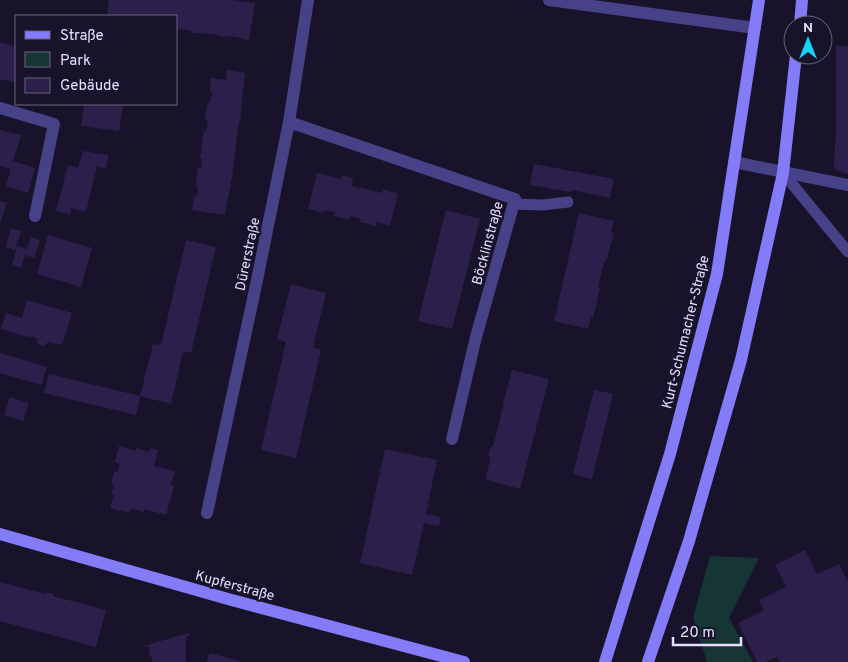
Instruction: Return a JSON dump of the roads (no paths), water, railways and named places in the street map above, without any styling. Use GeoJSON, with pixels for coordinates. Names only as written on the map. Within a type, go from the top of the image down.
{"type":"FeatureCollection","features":[{"type":"Feature","properties":{"kind":"main road","name":"Kurt-Schumacher-Straße"},"geometry":{"type":"LineString","coordinates":[[604,662],[670,454],[717,274],[758,0]]}},
{"type":"Feature","properties":{"kind":"main road"},"geometry":{"type":"LineString","coordinates":[[801,15],[802,0]]}},
{"type":"Feature","properties":{"kind":"main road"},"geometry":{"type":"LineString","coordinates":[[648,662],[689,541],[742,360],[783,173],[795,65]]}},
{"type":"Feature","properties":{"kind":"main road","name":"Kupferstraße"},"geometry":{"type":"LineString","coordinates":[[0,534],[228,599],[464,662]]}},
{"type":"Feature","properties":{"kind":"street","name":"Dürerstraße"},"geometry":{"type":"LineString","coordinates":[[206,512],[256,285],[288,122],[308,0]]}},
{"type":"Feature","properties":{"kind":"street"},"geometry":{"type":"LineString","coordinates":[[549,0],[755,28]]}},
{"type":"Feature","properties":{"kind":"street"},"geometry":{"type":"LineString","coordinates":[[0,108],[54,124],[35,216]]}},
{"type":"Feature","properties":{"kind":"street","name":"Böcklinstraße"},"geometry":{"type":"LineString","coordinates":[[288,122],[515,199],[476,337],[452,439]]}},
{"type":"Feature","properties":{"kind":"street"},"geometry":{"type":"LineString","coordinates":[[734,162],[848,185]]}},
{"type":"Feature","properties":{"kind":"lane"},"geometry":{"type":"LineString","coordinates":[[783,173],[848,252]]}},
{"type":"Feature","properties":{"kind":"lane"},"geometry":{"type":"LineString","coordinates":[[514,204],[544,205],[568,202]]}}]}
